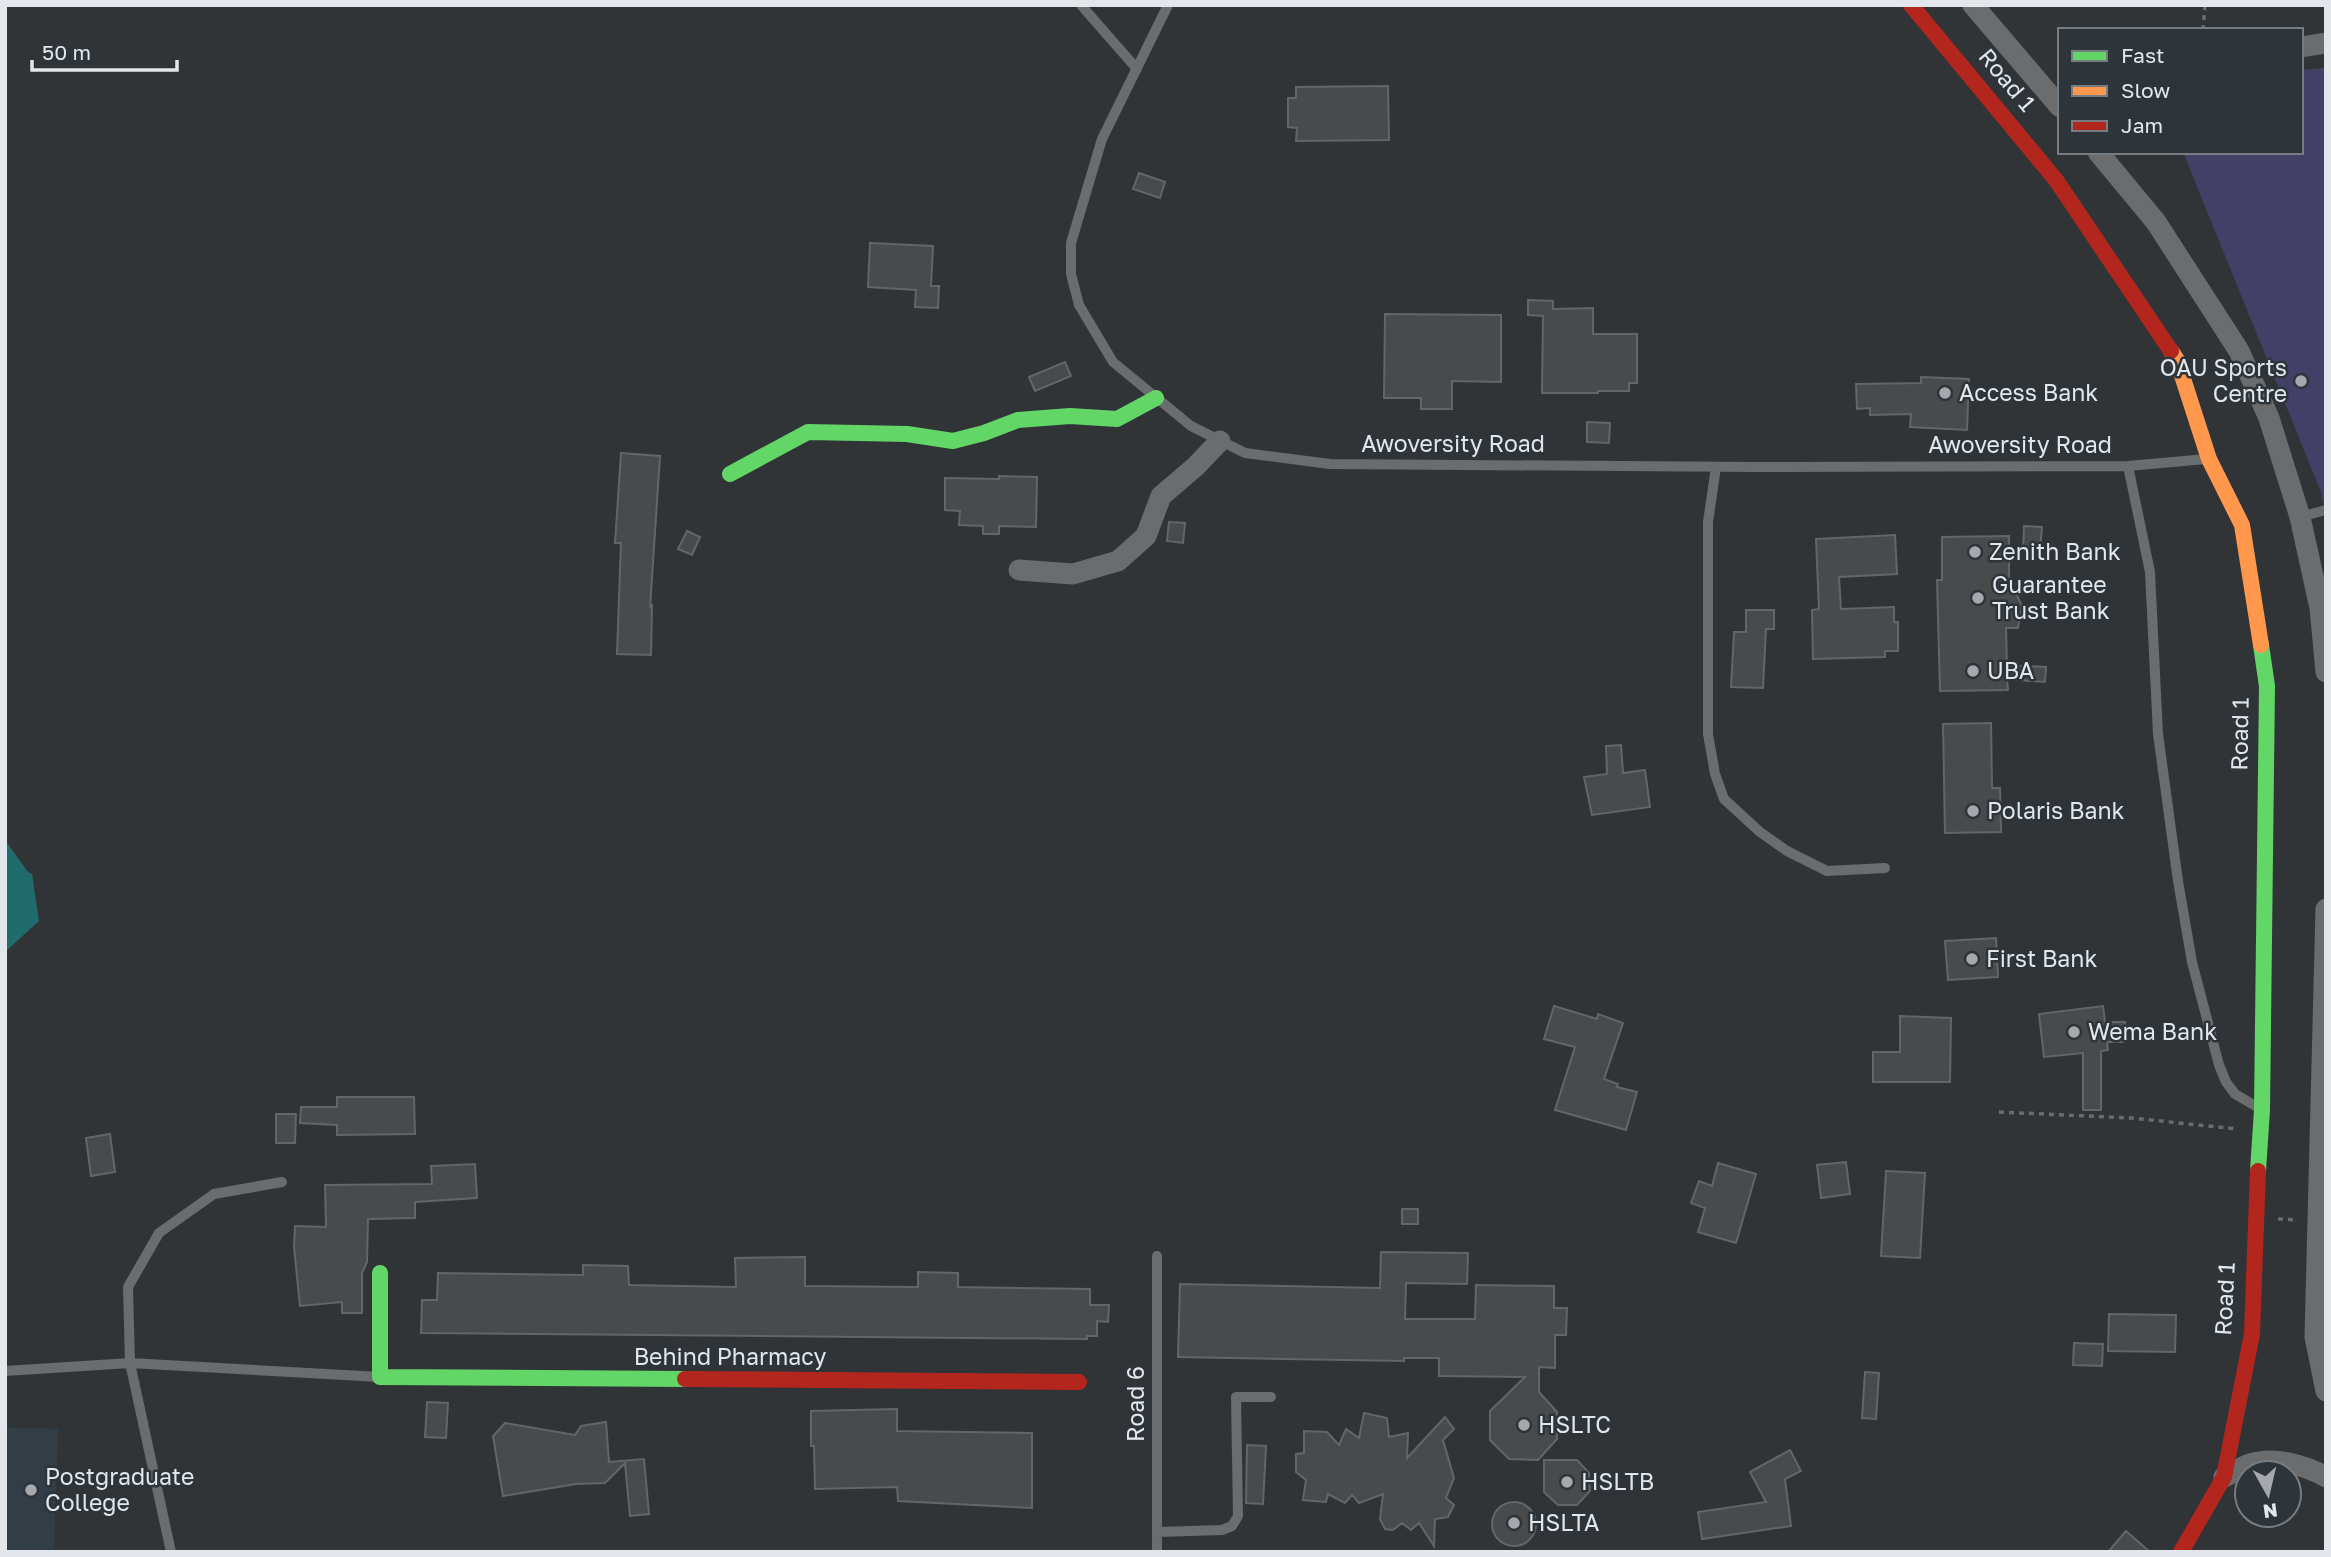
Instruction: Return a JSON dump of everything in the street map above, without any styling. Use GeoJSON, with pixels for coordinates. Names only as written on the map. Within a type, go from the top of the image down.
{"type":"FeatureCollection","features":[{"type":"Feature","properties":{"kind":"street","name":"Road 1"},"geometry":{"type":"LineString","coordinates":[[1911,5],[2056,180],[2177,360],[2209,459],[2242,525],[2267,686],[2262,1110],[2255,1219],[2252,1334],[2224,1477],[2181,1552]]}},
{"type":"Feature","properties":{"kind":"street","name":"Road 1"},"geometry":{"type":"LineString","coordinates":[[1973,5],[2056,98]]}},
{"type":"Feature","properties":{"kind":"street"},"geometry":{"type":"LineString","coordinates":[[2303,47],[2326,43]]}},
{"type":"Feature","properties":{"kind":"street"},"geometry":{"type":"LineString","coordinates":[[2100,154],[2156,222],[2239,351],[2269,418],[2300,517],[2320,608],[2326,672]]}},
{"type":"Feature","properties":{"kind":"street"},"geometry":{"type":"LineString","coordinates":[[730,474],[808,432],[907,433],[953,441],[984,433],[1018,419],[1070,416],[1117,419],[1156,398]]}},
{"type":"Feature","properties":{"kind":"street"},"geometry":{"type":"LineString","coordinates":[[1018,570],[1073,574],[1118,561],[1146,536],[1161,496],[1220,441]]}},
{"type":"Feature","properties":{"kind":"street"},"geometry":{"type":"LineString","coordinates":[[2326,909],[2315,1337],[2326,1391]]}},
{"type":"Feature","properties":{"kind":"street"},"geometry":{"type":"LineString","coordinates":[[380,1273],[380,1377]]}},
{"type":"Feature","properties":{"kind":"street","name":"Behind Pharmacy"},"geometry":{"type":"LineString","coordinates":[[380,1377],[1079,1382]]}},
{"type":"Feature","properties":{"kind":"street"},"geometry":{"type":"LineString","coordinates":[[2224,1477],[2251,1464],[2275,1462],[2310,1468],[2326,1477]]}},
{"type":"Feature","properties":{"kind":"lane"},"geometry":{"type":"LineString","coordinates":[[1081,5],[1137,69]]}},
{"type":"Feature","properties":{"kind":"lane","name":"Awoversity Road"},"geometry":{"type":"LineString","coordinates":[[1168,5],[1102,139],[1072,243],[1071,274],[1079,305],[1112,362],[1191,426],[1245,453],[1330,464],[1716,467],[2128,466],[2209,459]]}},
{"type":"Feature","properties":{"kind":"lane"},"geometry":{"type":"LineString","coordinates":[[2128,466],[2150,572],[2158,734],[2192,962],[2219,1065],[2226,1082],[2235,1094],[2262,1110]]}},
{"type":"Feature","properties":{"kind":"lane"},"geometry":{"type":"LineString","coordinates":[[1716,467],[1708,522],[1708,734],[1715,774],[1724,799],[1787,851],[1827,871],[1885,868]]}},
{"type":"Feature","properties":{"kind":"lane"},"geometry":{"type":"LineString","coordinates":[[2300,517],[2326,510]]}},
{"type":"Feature","properties":{"kind":"lane"},"geometry":{"type":"LineString","coordinates":[[172,1552],[130,1363],[128,1287],[159,1233],[214,1194],[282,1182]]}},
{"type":"Feature","properties":{"kind":"lane","name":"Road 6"},"geometry":{"type":"LineString","coordinates":[[1157,1256],[1157,1552]]}},
{"type":"Feature","properties":{"kind":"lane"},"geometry":{"type":"LineString","coordinates":[[5,1371],[130,1363],[380,1377]]}},
{"type":"Feature","properties":{"kind":"lane"},"geometry":{"type":"LineString","coordinates":[[1157,1532],[1222,1530],[1232,1526],[1238,1516],[1236,1397],[1271,1397]]}},
{"type":"Feature","properties":{"kind":"path"},"geometry":{"type":"LineString","coordinates":[[2203,28],[2205,5]]}},
{"type":"Feature","properties":{"kind":"path"},"geometry":{"type":"LineString","coordinates":[[1999,1112],[2131,1118],[2260,1132]]}},
{"type":"Feature","properties":{"kind":"path"},"geometry":{"type":"LineString","coordinates":[[2255,1219],[2318,1220]]}},
{"type":"Feature","properties":{"kind":"shaded area","name":"OAU Sports Centre"},"geometry":{"type":"Polygon","coordinates":[[[2326,68],[2326,515],[2321,492],[2184,154],[2303,154],[2303,70],[2326,68]]]}},
{"type":"Feature","properties":{"kind":"shaded area","name":"Postgraduate College"},"geometry":{"type":"Polygon","coordinates":[[[5,1427],[58,1429],[54,1552],[5,1552],[5,1427]]]}},
{"type":"Feature","properties":{"kind":"water"},"geometry":{"type":"Polygon","coordinates":[[[5,840],[32,874],[39,921],[5,952],[5,840]]]}},
{"type":"Feature","properties":{"kind":"building"},"geometry":{"type":"Polygon","coordinates":[[[1388,86],[1389,140],[1296,141],[1297,128],[1288,127],[1288,98],[1296,98],[1296,87],[1388,86]]]}},
{"type":"Feature","properties":{"kind":"building"},"geometry":{"type":"Polygon","coordinates":[[[1139,173],[1165,182],[1160,198],[1133,189],[1139,173]]]}},
{"type":"Feature","properties":{"kind":"building"},"geometry":{"type":"Polygon","coordinates":[[[870,243],[933,246],[931,286],[939,286],[938,308],[915,307],[916,290],[868,287],[870,243]]]}},
{"type":"Feature","properties":{"kind":"building"},"geometry":{"type":"Polygon","coordinates":[[[1528,300],[1553,301],[1553,309],[1593,308],[1593,334],[1637,334],[1637,383],[1629,383],[1629,391],[1542,393],[1543,316],[1528,315],[1528,300]]]}},
{"type":"Feature","properties":{"kind":"building"},"geometry":{"type":"Polygon","coordinates":[[[1385,314],[1501,315],[1501,382],[1452,381],[1452,409],[1421,409],[1421,398],[1384,398],[1385,314]]]}},
{"type":"Feature","properties":{"kind":"building"},"geometry":{"type":"Polygon","coordinates":[[[1065,362],[1071,376],[1035,391],[1029,377],[1065,362]]]}},
{"type":"Feature","properties":{"kind":"building"},"geometry":{"type":"Polygon","coordinates":[[[1921,377],[1969,379],[1967,430],[1910,427],[1911,414],[1870,415],[1870,408],[1857,409],[1856,384],[1921,383],[1921,377]]]}},
{"type":"Feature","properties":{"kind":"building"},"geometry":{"type":"Polygon","coordinates":[[[1587,422],[1610,423],[1609,443],[1587,442],[1587,422]]]}},
{"type":"Feature","properties":{"kind":"building"},"geometry":{"type":"Polygon","coordinates":[[[621,453],[660,456],[650,608],[652,604],[651,655],[617,654],[621,543],[615,543],[621,453]]]}},
{"type":"Feature","properties":{"kind":"building"},"geometry":{"type":"Polygon","coordinates":[[[999,476],[1037,477],[1036,527],[999,526],[999,534],[983,534],[983,526],[959,525],[960,511],[945,510],[945,478],[999,479],[999,476]]]}},
{"type":"Feature","properties":{"kind":"building"},"geometry":{"type":"Polygon","coordinates":[[[1169,522],[1185,523],[1183,543],[1167,541],[1169,522]]]}},
{"type":"Feature","properties":{"kind":"building"},"geometry":{"type":"Polygon","coordinates":[[[2024,526],[2042,527],[2040,550],[2023,549],[2024,526]]]}},
{"type":"Feature","properties":{"kind":"building"},"geometry":{"type":"Polygon","coordinates":[[[687,531],[700,537],[692,555],[678,549],[687,531]]]}},
{"type":"Feature","properties":{"kind":"building"},"geometry":{"type":"Polygon","coordinates":[[[1895,535],[1897,574],[1839,577],[1841,609],[1894,607],[1894,622],[1898,622],[1898,651],[1885,651],[1885,657],[1813,659],[1812,610],[1819,609],[1816,539],[1895,535]]]}},
{"type":"Feature","properties":{"kind":"building"},"geometry":{"type":"Polygon","coordinates":[[[2009,536],[2009,584],[2022,606],[2018,628],[2006,628],[2007,665],[2046,667],[2045,682],[2007,679],[2008,690],[1940,691],[1937,580],[1942,580],[1942,537],[2009,536]]]}},
{"type":"Feature","properties":{"kind":"building"},"geometry":{"type":"Polygon","coordinates":[[[1746,610],[1774,610],[1774,629],[1766,629],[1763,688],[1731,687],[1734,632],[1746,632],[1746,610]]]}},
{"type":"Feature","properties":{"kind":"building"},"geometry":{"type":"Polygon","coordinates":[[[1991,723],[1992,788],[2000,788],[2001,832],[1945,833],[1943,724],[1991,723]]]}},
{"type":"Feature","properties":{"kind":"building"},"geometry":{"type":"Polygon","coordinates":[[[1621,745],[1623,773],[1645,770],[1650,807],[1592,815],[1584,777],[1607,774],[1606,746],[1621,745]]]}},
{"type":"Feature","properties":{"kind":"building","name":"First Bank"},"geometry":{"type":"Polygon","coordinates":[[[1996,938],[1998,977],[1948,980],[1945,941],[1996,938]]]}},
{"type":"Feature","properties":{"kind":"building"},"geometry":{"type":"Polygon","coordinates":[[[1554,1006],[1597,1019],[1598,1014],[1623,1023],[1604,1079],[1618,1084],[1617,1087],[1637,1092],[1626,1130],[1555,1110],[1575,1047],[1544,1039],[1554,1006]]]}},
{"type":"Feature","properties":{"kind":"building","name":"Wema Bank"},"geometry":{"type":"Polygon","coordinates":[[[2103,1006],[2105,1022],[2125,1022],[2124,1042],[2107,1042],[2108,1050],[2101,1051],[2101,1110],[2083,1110],[2083,1053],[2044,1057],[2039,1014],[2103,1006]]]}},
{"type":"Feature","properties":{"kind":"building"},"geometry":{"type":"Polygon","coordinates":[[[1900,1016],[1951,1018],[1950,1082],[1873,1082],[1873,1052],[1900,1052],[1900,1016]]]}},
{"type":"Feature","properties":{"kind":"building"},"geometry":{"type":"Polygon","coordinates":[[[337,1097],[414,1097],[415,1134],[337,1135],[337,1125],[300,1123],[301,1107],[337,1107],[337,1097]]]}},
{"type":"Feature","properties":{"kind":"building"},"geometry":{"type":"Polygon","coordinates":[[[276,1114],[296,1114],[295,1143],[276,1143],[276,1114]]]}},
{"type":"Feature","properties":{"kind":"building"},"geometry":{"type":"Polygon","coordinates":[[[110,1134],[115,1172],[91,1176],[86,1138],[110,1134]]]}},
{"type":"Feature","properties":{"kind":"building"},"geometry":{"type":"Polygon","coordinates":[[[1846,1162],[1850,1194],[1821,1198],[1817,1165],[1846,1162]]]}},
{"type":"Feature","properties":{"kind":"building"},"geometry":{"type":"Polygon","coordinates":[[[1718,1163],[1756,1174],[1736,1243],[1698,1232],[1705,1208],[1691,1203],[1699,1181],[1712,1186],[1718,1163]]]}},
{"type":"Feature","properties":{"kind":"building"},"geometry":{"type":"Polygon","coordinates":[[[475,1164],[477,1198],[415,1202],[415,1218],[368,1219],[367,1262],[362,1273],[362,1313],[342,1313],[342,1302],[300,1306],[294,1247],[295,1226],[326,1227],[325,1185],[432,1184],[431,1166],[475,1164]]]}},
{"type":"Feature","properties":{"kind":"building"},"geometry":{"type":"Polygon","coordinates":[[[1886,1171],[1925,1173],[1920,1258],[1881,1256],[1886,1171]]]}},
{"type":"Feature","properties":{"kind":"building"},"geometry":{"type":"Polygon","coordinates":[[[1402,1209],[1418,1209],[1418,1224],[1402,1224],[1402,1209]]]}},
{"type":"Feature","properties":{"kind":"building"},"geometry":{"type":"Polygon","coordinates":[[[1381,1252],[1468,1253],[1467,1284],[1406,1283],[1405,1319],[1475,1319],[1476,1285],[1554,1286],[1554,1308],[1567,1308],[1566,1335],[1555,1335],[1555,1368],[1539,1367],[1539,1392],[1557,1412],[1557,1439],[1538,1460],[1509,1459],[1490,1440],[1490,1411],[1525,1377],[1439,1376],[1439,1358],[1404,1358],[1404,1361],[1178,1357],[1180,1284],[1380,1288],[1381,1252]]]}},
{"type":"Feature","properties":{"kind":"building"},"geometry":{"type":"Polygon","coordinates":[[[805,1257],[805,1286],[918,1287],[918,1272],[958,1273],[958,1287],[1090,1289],[1090,1305],[1109,1305],[1108,1322],[1097,1321],[1097,1336],[1087,1336],[1087,1339],[421,1333],[422,1300],[437,1300],[438,1273],[583,1275],[583,1265],[628,1266],[629,1285],[736,1287],[735,1258],[805,1257]]]}},
{"type":"Feature","properties":{"kind":"building"},"geometry":{"type":"Polygon","coordinates":[[[2109,1314],[2176,1315],[2175,1352],[2108,1351],[2109,1314]]]}},
{"type":"Feature","properties":{"kind":"building"},"geometry":{"type":"Polygon","coordinates":[[[2074,1343],[2103,1344],[2102,1366],[2073,1365],[2074,1343]]]}},
{"type":"Feature","properties":{"kind":"building"},"geometry":{"type":"Polygon","coordinates":[[[1865,1372],[1879,1373],[1876,1419],[1862,1418],[1865,1372]]]}},
{"type":"Feature","properties":{"kind":"building"},"geometry":{"type":"Polygon","coordinates":[[[427,1402],[448,1403],[446,1438],[425,1437],[427,1402]]]}},
{"type":"Feature","properties":{"kind":"building"},"geometry":{"type":"Polygon","coordinates":[[[897,1409],[897,1431],[1032,1433],[1032,1508],[898,1501],[897,1487],[815,1489],[811,1411],[897,1409]]]}},
{"type":"Feature","properties":{"kind":"building"},"geometry":{"type":"Polygon","coordinates":[[[1364,1413],[1387,1418],[1389,1437],[1408,1433],[1407,1458],[1445,1417],[1454,1429],[1443,1440],[1454,1478],[1446,1498],[1454,1505],[1448,1517],[1435,1519],[1434,1546],[1419,1523],[1411,1530],[1402,1523],[1393,1530],[1385,1529],[1380,1519],[1383,1494],[1359,1503],[1352,1495],[1345,1503],[1328,1494],[1326,1502],[1303,1500],[1306,1480],[1296,1472],[1296,1454],[1304,1453],[1304,1431],[1327,1432],[1339,1445],[1346,1429],[1359,1438],[1364,1413]]]}},
{"type":"Feature","properties":{"kind":"building"},"geometry":{"type":"Polygon","coordinates":[[[606,1422],[609,1462],[644,1459],[649,1514],[630,1516],[625,1463],[605,1483],[576,1484],[503,1496],[493,1436],[505,1423],[575,1435],[581,1426],[606,1422]]]}},
{"type":"Feature","properties":{"kind":"building"},"geometry":{"type":"Polygon","coordinates":[[[1247,1445],[1266,1446],[1263,1504],[1246,1503],[1247,1445]]]}},
{"type":"Feature","properties":{"kind":"building"},"geometry":{"type":"Polygon","coordinates":[[[1790,1450],[1801,1471],[1785,1479],[1791,1526],[1702,1539],[1698,1512],[1766,1502],[1750,1472],[1790,1450]]]}},
{"type":"Feature","properties":{"kind":"building","name":"HSLTB"},"geometry":{"type":"Polygon","coordinates":[[[1544,1460],[1577,1460],[1589,1473],[1590,1491],[1577,1505],[1558,1505],[1544,1492],[1544,1460]]]}},
{"type":"Feature","properties":{"kind":"building","name":"HSLTA"},"geometry":{"type":"Polygon","coordinates":[[[1514,1502],[1523,1503],[1530,1508],[1535,1515],[1535,1533],[1530,1540],[1523,1545],[1514,1546],[1505,1545],[1498,1540],[1493,1533],[1492,1524],[1493,1515],[1498,1508],[1505,1503],[1514,1502]]]}},
{"type":"Feature","properties":{"kind":"building"},"geometry":{"type":"Polygon","coordinates":[[[2126,1531],[2150,1552],[2108,1552],[2126,1531]]]}},
{"type":"Feature","properties":{"kind":"traffic: fast"},"geometry":{"type":"LineString","coordinates":[[730,474],[808,432],[907,434],[953,441],[1018,420],[1070,416],[1117,419],[1156,398]]}},
{"type":"Feature","properties":{"kind":"traffic: fast"},"geometry":{"type":"LineString","coordinates":[[2258,1171],[2262,1110],[2267,686],[2261,645]]}},
{"type":"Feature","properties":{"kind":"traffic: fast"},"geometry":{"type":"LineString","coordinates":[[380,1273],[380,1377],[685,1379]]}},
{"type":"Feature","properties":{"kind":"traffic: slow"},"geometry":{"type":"LineString","coordinates":[[2171,351],[2177,360],[2209,459],[2242,525],[2261,645]]}},
{"type":"Feature","properties":{"kind":"traffic: jam"},"geometry":{"type":"LineString","coordinates":[[1911,5],[2056,180],[2171,351]]}},
{"type":"Feature","properties":{"kind":"traffic: jam"},"geometry":{"type":"LineString","coordinates":[[2181,1552],[2224,1477],[2252,1334],[2258,1171]]}},
{"type":"Feature","properties":{"kind":"traffic: jam"},"geometry":{"type":"LineString","coordinates":[[685,1379],[1079,1382]]}},
{"type":"Feature","properties":{"kind":"place","name":"OAU Sports Centre"},"geometry":{"type":"Point","coordinates":[2301,381]}},
{"type":"Feature","properties":{"kind":"place","name":"Access Bank"},"geometry":{"type":"Point","coordinates":[1945,393]}},
{"type":"Feature","properties":{"kind":"place","name":"Zenith Bank"},"geometry":{"type":"Point","coordinates":[1975,552]}},
{"type":"Feature","properties":{"kind":"place","name":"Guarantee Trust Bank"},"geometry":{"type":"Point","coordinates":[1978,598]}},
{"type":"Feature","properties":{"kind":"place","name":"UBA"},"geometry":{"type":"Point","coordinates":[1973,671]}},
{"type":"Feature","properties":{"kind":"place","name":"Polaris Bank"},"geometry":{"type":"Point","coordinates":[1973,811]}},
{"type":"Feature","properties":{"kind":"place","name":"First Bank"},"geometry":{"type":"Point","coordinates":[1972,959]}},
{"type":"Feature","properties":{"kind":"place","name":"Wema Bank"},"geometry":{"type":"Point","coordinates":[2074,1032]}},
{"type":"Feature","properties":{"kind":"place","name":"HSLTC"},"geometry":{"type":"Point","coordinates":[1524,1425]}},
{"type":"Feature","properties":{"kind":"place","name":"HSLTB"},"geometry":{"type":"Point","coordinates":[1567,1482]}},
{"type":"Feature","properties":{"kind":"place","name":"Postgraduate College"},"geometry":{"type":"Point","coordinates":[31,1490]}},
{"type":"Feature","properties":{"kind":"place","name":"HSLTA"},"geometry":{"type":"Point","coordinates":[1514,1523]}}]}
